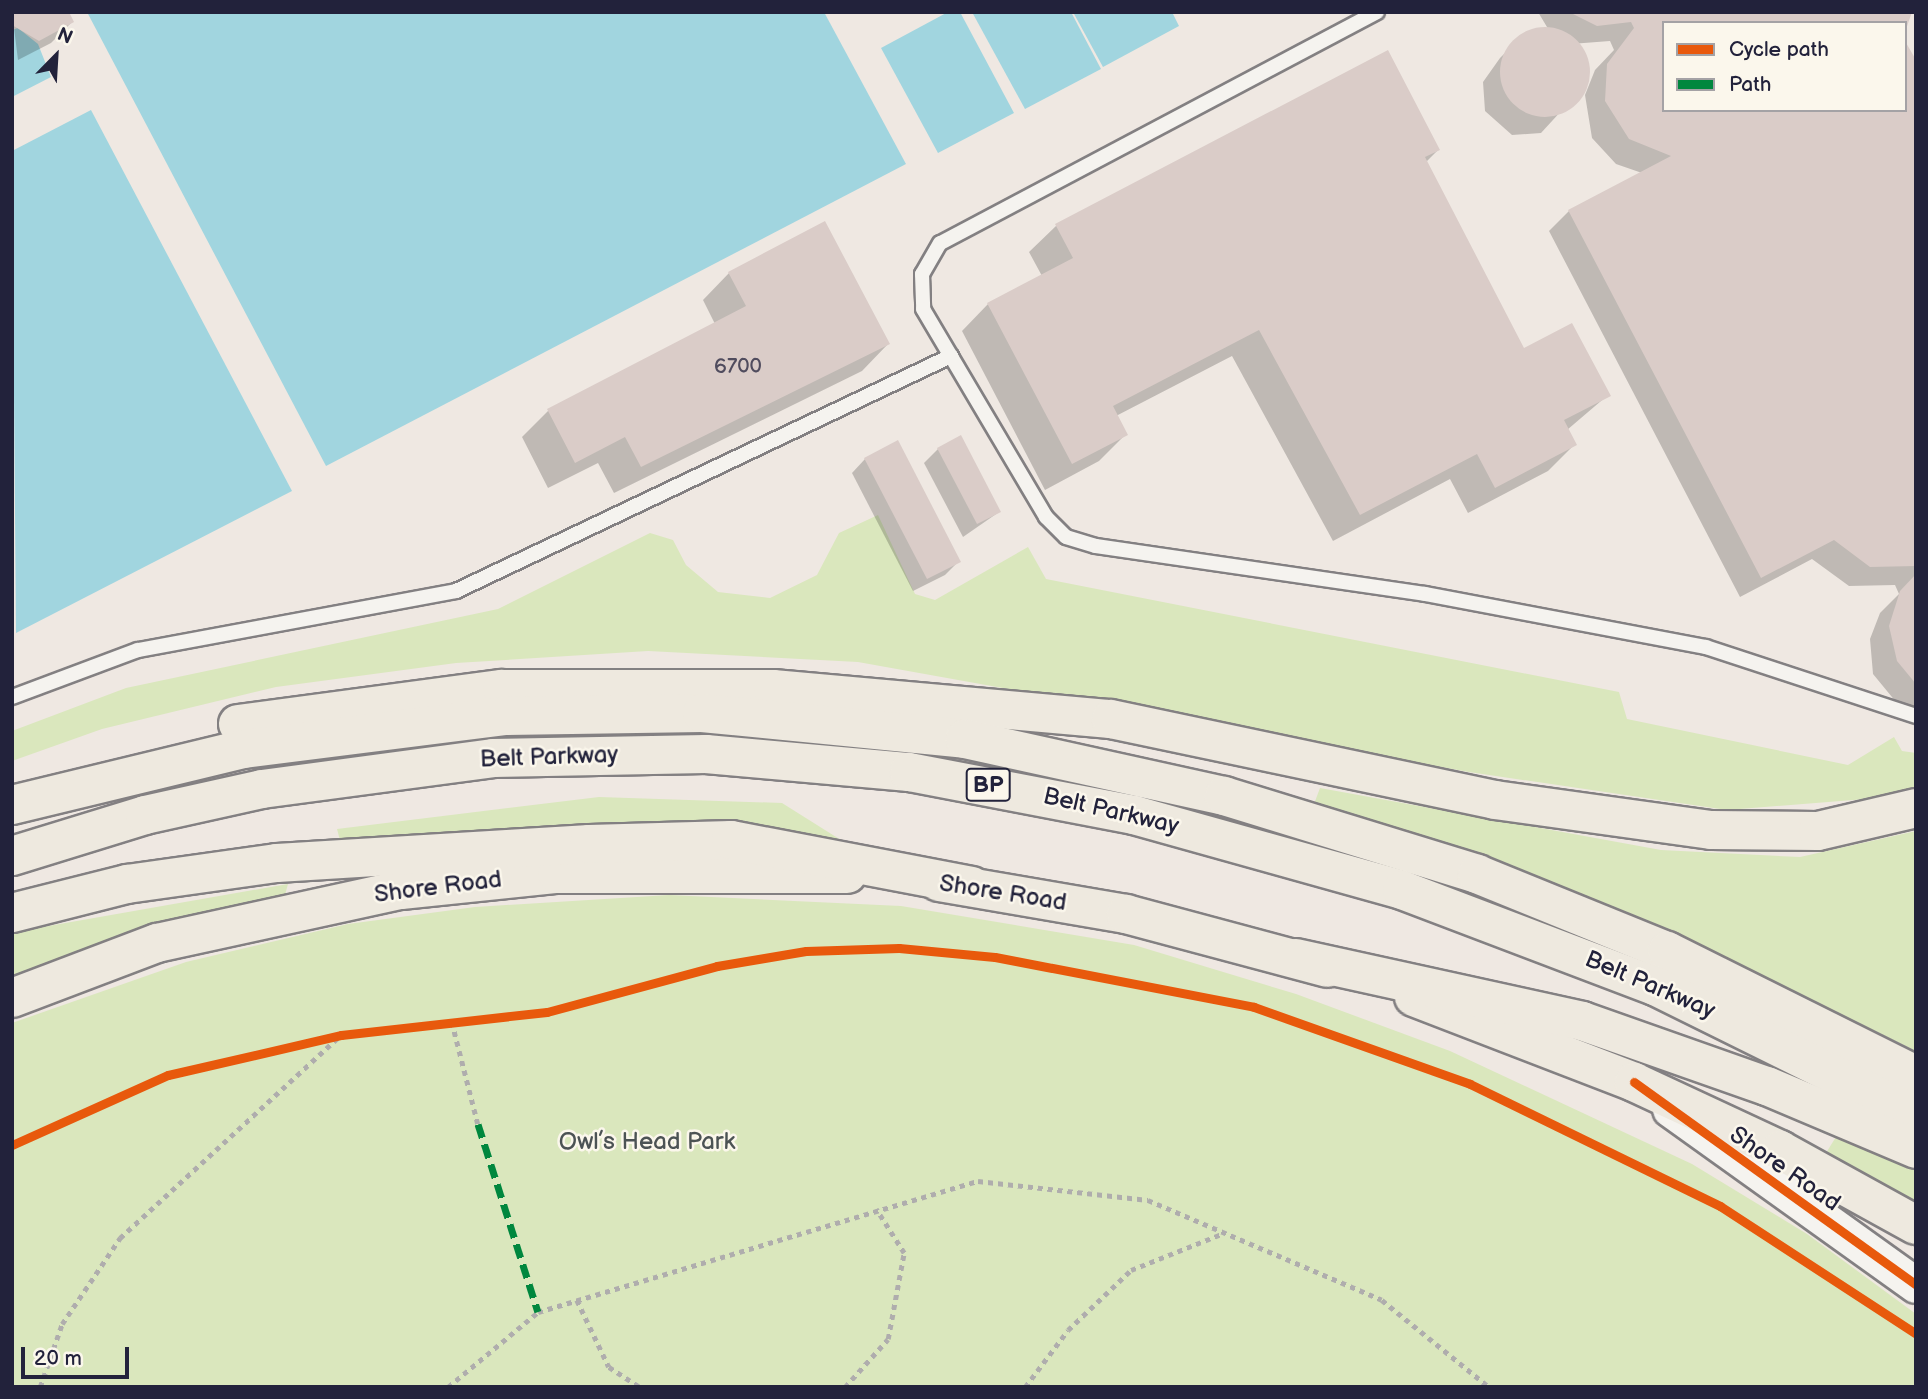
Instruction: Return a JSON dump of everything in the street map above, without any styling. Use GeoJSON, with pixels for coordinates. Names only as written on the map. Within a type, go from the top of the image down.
{"type":"FeatureCollection","features":[{"type":"Feature","properties":{"kind":"main road"},"geometry":{"type":"LineString","coordinates":[[12,802],[170,739],[286,715],[502,689],[644,685],[1055,711],[1495,800],[1711,830],[1818,831],[1916,808]]}},
{"type":"Feature","properties":{"kind":"main road","name":"Belt Parkway"},"geometry":{"type":"LineString","coordinates":[[12,802],[244,749],[506,716],[702,713],[965,739],[1224,796],[1465,870],[1667,951],[1916,1075]]}},
{"type":"Feature","properties":{"kind":"main road","name":"Belt Parkway"},"geometry":{"type":"LineString","coordinates":[[12,856],[238,793],[481,759],[706,754],[909,772],[1134,815],[1402,890],[1655,986],[1916,1115]]}},
{"type":"Feature","properties":{"kind":"main road"},"geometry":{"type":"LineString","coordinates":[[12,913],[127,884],[263,864],[589,844],[731,840],[972,886]]}},
{"type":"Feature","properties":{"kind":"main road","name":"Shore Road"},"geometry":{"type":"LineString","coordinates":[[12,998],[158,943],[242,920],[479,881],[643,871],[812,872],[972,886],[1126,914],[1296,958],[1634,1082]]}},
{"type":"Feature","properties":{"kind":"main road"},"geometry":{"type":"LineString","coordinates":[[1296,958],[1582,1021],[1767,1086],[1916,1149]]}},
{"type":"Feature","properties":{"kind":"main road"},"geometry":{"type":"LineString","coordinates":[[1634,1082],[1780,1150],[1916,1225]]}},
{"type":"Feature","properties":{"kind":"street","name":"Shore Road"},"geometry":{"type":"LineString","coordinates":[[1634,1082],[1916,1285]]}},
{"type":"Feature","properties":{"kind":"lane"},"geometry":{"type":"LineString","coordinates":[[1377,12],[940,243],[922,274],[923,309],[1045,517],[1066,537],[1425,594],[1706,647],[1916,716]]}},
{"type":"Feature","properties":{"kind":"lane"},"geometry":{"type":"LineString","coordinates":[[12,696],[138,650],[456,591],[951,356]]}},
{"type":"Feature","properties":{"kind":"path"},"geometry":{"type":"LineString","coordinates":[[438,1024],[466,1021]]}},
{"type":"Feature","properties":{"kind":"path"},"geometry":{"type":"LineString","coordinates":[[452,1022],[478,1124]]}},
{"type":"Feature","properties":{"kind":"path"},"geometry":{"type":"LineString","coordinates":[[314,1041],[355,1034]]}},
{"type":"Feature","properties":{"kind":"path"},"geometry":{"type":"LineString","coordinates":[[40,1387],[62,1324],[120,1238],[341,1035]]}},
{"type":"Feature","properties":{"kind":"path"},"geometry":{"type":"LineString","coordinates":[[446,1386],[538,1312],[876,1209],[978,1181],[1148,1200],[1382,1300],[1489,1387]]}},
{"type":"Feature","properties":{"kind":"path"},"geometry":{"type":"LineString","coordinates":[[845,1387],[888,1339],[904,1253],[876,1209]]}},
{"type":"Feature","properties":{"kind":"path"},"geometry":{"type":"LineString","coordinates":[[1025,1387],[1068,1330],[1131,1270],[1225,1232]]}},
{"type":"Feature","properties":{"kind":"path"},"geometry":{"type":"LineString","coordinates":[[577,1300],[610,1367],[640,1387]]}},
{"type":"Feature","properties":{"kind":"green space"},"geometry":{"type":"Polygon","coordinates":[[[878,515],[915,594],[935,600],[1028,547],[1046,579],[1619,692],[1627,719],[1848,765],[1894,737],[1902,751],[1916,753],[1916,795],[1727,810],[1469,772],[858,662],[648,651],[456,663],[276,687],[102,729],[12,761],[12,731],[126,688],[498,609],[650,533],[673,540],[686,565],[718,592],[770,598],[817,575],[839,533],[878,515]]]}},
{"type":"Feature","properties":{"kind":"green space"},"geometry":{"type":"Polygon","coordinates":[[[1320,788],[1661,850],[1800,857],[1916,831],[1916,1051],[1654,925],[1470,853],[1314,804],[1320,788]]]}},
{"type":"Feature","properties":{"kind":"green space"},"geometry":{"type":"Polygon","coordinates":[[[599,797],[782,803],[852,847],[789,831],[645,829],[342,848],[337,829],[599,797]]]}},
{"type":"Feature","properties":{"kind":"green space"},"geometry":{"type":"Polygon","coordinates":[[[288,884],[285,895],[12,985],[12,934],[20,931],[288,884]]]}},
{"type":"Feature","properties":{"kind":"green space","name":"Owl’s Head Park"},"geometry":{"type":"Polygon","coordinates":[[[669,895],[901,906],[1134,945],[1296,994],[1450,1051],[1692,1164],[1807,1234],[1916,1314],[1916,1387],[12,1387],[12,1023],[186,962],[348,924],[475,907],[669,895]]]}},
{"type":"Feature","properties":{"kind":"green space"},"geometry":{"type":"Polygon","coordinates":[[[1839,1132],[1916,1171],[1916,1207],[1826,1153],[1839,1132]]]}},
{"type":"Feature","properties":{"kind":"water"},"geometry":{"type":"Polygon","coordinates":[[[87,12],[824,12],[906,164],[326,466],[87,12]]]}},
{"type":"Feature","properties":{"kind":"water"},"geometry":{"type":"Polygon","coordinates":[[[948,12],[960,12],[1014,113],[938,153],[881,48],[948,12]]]}},
{"type":"Feature","properties":{"kind":"water"},"geometry":{"type":"Polygon","coordinates":[[[972,12],[1071,12],[1101,69],[1025,109],[972,12]]]}},
{"type":"Feature","properties":{"kind":"water"},"geometry":{"type":"Polygon","coordinates":[[[1073,12],[1172,12],[1179,26],[1103,67],[1073,12]]]}},
{"type":"Feature","properties":{"kind":"water"},"geometry":{"type":"Polygon","coordinates":[[[18,28],[38,44],[51,77],[12,97],[12,30],[18,28]]]}},
{"type":"Feature","properties":{"kind":"water"},"geometry":{"type":"Polygon","coordinates":[[[91,110],[292,491],[16,633],[12,151],[91,110]]]}},
{"type":"Feature","properties":{"kind":"building"},"geometry":{"type":"Polygon","coordinates":[[[12,12],[69,12],[74,22],[39,41],[12,25],[12,12]]]}},
{"type":"Feature","properties":{"kind":"building"},"geometry":{"type":"Polygon","coordinates":[[[1569,12],[1912,12],[1907,26],[1907,21],[1662,21],[1662,112],[1907,112],[1907,44],[1916,60],[1916,566],[1870,567],[1834,540],[1761,578],[1568,210],[1671,156],[1629,139],[1605,101],[1607,64],[1634,28],[1631,22],[1597,26],[1569,12]]]}},
{"type":"Feature","properties":{"kind":"building"},"geometry":{"type":"Polygon","coordinates":[[[1545,27],[1562,31],[1577,40],[1586,55],[1590,72],[1586,89],[1577,104],[1562,113],[1545,117],[1528,113],[1513,104],[1504,89],[1500,72],[1504,55],[1513,40],[1528,31],[1545,27]]]}},
{"type":"Feature","properties":{"kind":"building"},"geometry":{"type":"Polygon","coordinates":[[[1388,50],[1440,150],[1425,157],[1524,348],[1572,323],[1611,396],[1564,420],[1577,445],[1495,488],[1477,454],[1360,515],[1259,330],[1113,406],[1128,435],[1072,464],[987,303],[1073,258],[1055,224],[1388,50]]]}},
{"type":"Feature","properties":{"kind":"building"},"geometry":{"type":"Polygon","coordinates":[[[825,221],[890,344],[641,467],[625,437],[575,463],[547,409],[746,306],[728,272],[825,221]]]}},
{"type":"Feature","properties":{"kind":"building"},"geometry":{"type":"Polygon","coordinates":[[[961,435],[1001,512],[977,524],[937,448],[961,435]]]}},
{"type":"Feature","properties":{"kind":"building"},"geometry":{"type":"Polygon","coordinates":[[[898,440],[961,562],[927,579],[864,458],[898,440]]]}},
{"type":"Feature","properties":{"kind":"building"},"geometry":{"type":"Polygon","coordinates":[[[1916,574],[1916,684],[1897,661],[1889,626],[1900,591],[1916,574]]]}},
{"type":"Feature","properties":{"kind":"marked path"},"geometry":{"type":"LineString","coordinates":[[478,1124],[538,1312]]}},
{"type":"Feature","properties":{"kind":"cycle path"},"geometry":{"type":"LineString","coordinates":[[12,1145],[168,1075],[341,1035],[547,1012],[717,966],[806,951],[899,948],[995,957],[1254,1007],[1470,1084],[1720,1206],[1916,1334]]}},
{"type":"Feature","properties":{"kind":"cycle path"},"geometry":{"type":"LineString","coordinates":[[1634,1082],[1916,1285]]}}]}
